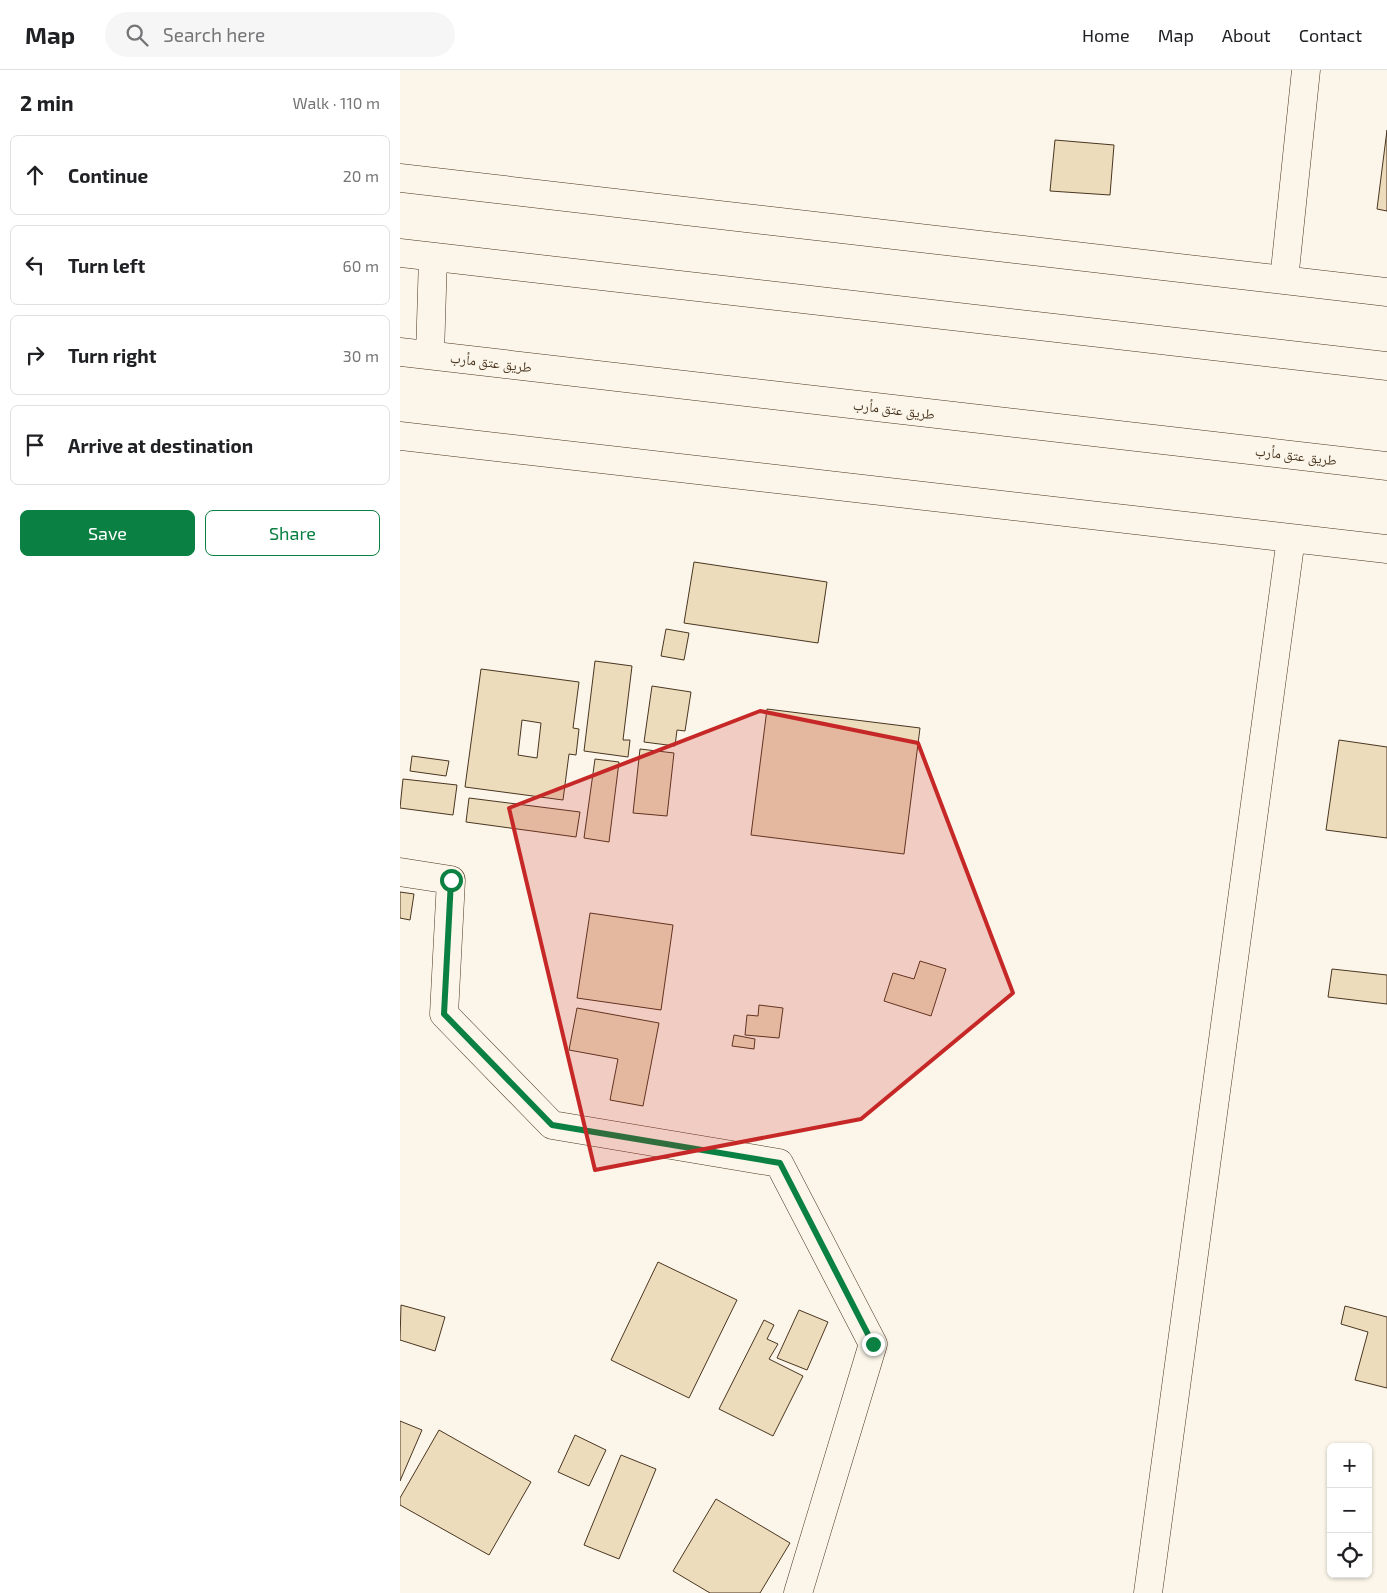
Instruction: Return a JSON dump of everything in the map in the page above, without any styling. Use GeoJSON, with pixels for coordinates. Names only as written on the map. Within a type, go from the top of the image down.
{"type":"FeatureCollection","features":[{"type":"Feature","properties":{"kind":"street"},"geometry":{"type":"LineString","coordinates":[[1284,280],[1306,70]]}},
{"type":"Feature","properties":{"kind":"street"},"geometry":{"type":"LineString","coordinates":[[400,178],[1387,292]]}},
{"type":"Feature","properties":{"kind":"street"},"geometry":{"type":"LineString","coordinates":[[400,253],[1387,366]]}},
{"type":"Feature","properties":{"kind":"street"},"geometry":{"type":"LineString","coordinates":[[430,355],[433,257]]}},
{"type":"Feature","properties":{"kind":"street","name":"طريق عتق مأرب"},"geometry":{"type":"LineString","coordinates":[[400,352],[1387,466]]}},
{"type":"Feature","properties":{"kind":"street"},"geometry":{"type":"LineString","coordinates":[[400,436],[1387,550]]}},
{"type":"Feature","properties":{"kind":"street"},"geometry":{"type":"LineString","coordinates":[[1148,1593],[1291,538]]}},
{"type":"Feature","properties":{"kind":"street"},"geometry":{"type":"LineString","coordinates":[[400,872],[451,880],[444,1014],[552,1125],[780,1163],[873,1344],[798,1593]]}},
{"type":"Feature","properties":{"kind":"highlighted area"},"geometry":{"type":"Polygon","coordinates":[[[760,711],[918,743],[1013,993],[861,1119],[595,1170],[509,808],[760,711]]]}},
{"type":"Feature","properties":{"kind":"building"},"geometry":{"type":"Polygon","coordinates":[[[1387,130],[1387,211],[1377,209],[1387,130]]]}},
{"type":"Feature","properties":{"kind":"building"},"geometry":{"type":"Polygon","coordinates":[[[1055,140],[1114,145],[1110,195],[1050,191],[1055,140]]]}},
{"type":"Feature","properties":{"kind":"building"},"geometry":{"type":"Polygon","coordinates":[[[694,562],[827,582],[818,643],[684,623],[694,562]]]}},
{"type":"Feature","properties":{"kind":"building"},"geometry":{"type":"Polygon","coordinates":[[[666,629],[689,633],[684,660],[661,656],[666,629]]]}},
{"type":"Feature","properties":{"kind":"building"},"geometry":{"type":"Polygon","coordinates":[[[595,661],[632,666],[623,740],[630,740],[628,757],[584,751],[595,661]]]}},
{"type":"Feature","properties":{"kind":"building"},"geometry":{"type":"Polygon","coordinates":[[[481,669],[579,682],[573,728],[579,729],[576,755],[569,754],[563,800],[465,787],[481,669]],[[522,720],[518,755],[537,758],[541,723],[522,720]]]}},
{"type":"Feature","properties":{"kind":"building"},"geometry":{"type":"Polygon","coordinates":[[[652,686],[691,692],[685,731],[677,730],[675,746],[644,742],[652,686]]]}},
{"type":"Feature","properties":{"kind":"building"},"geometry":{"type":"Polygon","coordinates":[[[767,709],[920,728],[904,854],[751,835],[767,709]]]}},
{"type":"Feature","properties":{"kind":"building"},"geometry":{"type":"Polygon","coordinates":[[[1339,740],[1387,747],[1387,838],[1326,830],[1339,740]]]}},
{"type":"Feature","properties":{"kind":"building"},"geometry":{"type":"Polygon","coordinates":[[[640,749],[674,753],[667,816],[633,813],[640,749]]]}},
{"type":"Feature","properties":{"kind":"building"},"geometry":{"type":"Polygon","coordinates":[[[412,756],[449,761],[446,776],[410,771],[412,756]]]}},
{"type":"Feature","properties":{"kind":"building"},"geometry":{"type":"Polygon","coordinates":[[[595,759],[619,762],[609,842],[584,838],[595,759]]]}},
{"type":"Feature","properties":{"kind":"building"},"geometry":{"type":"Polygon","coordinates":[[[403,779],[457,785],[453,815],[400,808],[403,779]]]}},
{"type":"Feature","properties":{"kind":"building"},"geometry":{"type":"Polygon","coordinates":[[[469,798],[580,812],[576,837],[466,822],[469,798]]]}},
{"type":"Feature","properties":{"kind":"building"},"geometry":{"type":"Polygon","coordinates":[[[400,892],[414,894],[410,920],[400,918],[400,892]]]}},
{"type":"Feature","properties":{"kind":"building"},"geometry":{"type":"Polygon","coordinates":[[[590,913],[673,925],[661,1010],[577,998],[590,913]]]}},
{"type":"Feature","properties":{"kind":"building"},"geometry":{"type":"Polygon","coordinates":[[[920,961],[946,969],[931,1016],[884,1001],[893,973],[914,979],[920,961]]]}},
{"type":"Feature","properties":{"kind":"building"},"geometry":{"type":"Polygon","coordinates":[[[1332,969],[1387,975],[1387,1004],[1328,997],[1332,969]]]}},
{"type":"Feature","properties":{"kind":"building"},"geometry":{"type":"Polygon","coordinates":[[[759,1005],[783,1008],[779,1038],[745,1035],[747,1015],[758,1016],[759,1005]]]}},
{"type":"Feature","properties":{"kind":"building"},"geometry":{"type":"Polygon","coordinates":[[[577,1008],[659,1023],[643,1106],[610,1100],[618,1059],[569,1050],[577,1008]]]}},
{"type":"Feature","properties":{"kind":"building"},"geometry":{"type":"Polygon","coordinates":[[[734,1035],[755,1039],[754,1049],[732,1046],[734,1035]]]}},
{"type":"Feature","properties":{"kind":"building"},"geometry":{"type":"Polygon","coordinates":[[[658,1262],[737,1300],[689,1398],[611,1360],[658,1262]]]}},
{"type":"Feature","properties":{"kind":"building"},"geometry":{"type":"Polygon","coordinates":[[[401,1305],[445,1317],[435,1351],[400,1340],[401,1305]]]}},
{"type":"Feature","properties":{"kind":"building"},"geometry":{"type":"Polygon","coordinates":[[[1345,1306],[1387,1317],[1387,1388],[1355,1380],[1368,1332],[1341,1324],[1345,1306]]]}},
{"type":"Feature","properties":{"kind":"building"},"geometry":{"type":"Polygon","coordinates":[[[799,1310],[828,1322],[807,1370],[777,1358],[799,1310]]]}},
{"type":"Feature","properties":{"kind":"building"},"geometry":{"type":"Polygon","coordinates":[[[764,1320],[774,1325],[767,1339],[778,1344],[769,1359],[803,1376],[773,1436],[719,1409],[764,1320]]]}},
{"type":"Feature","properties":{"kind":"building"},"geometry":{"type":"Polygon","coordinates":[[[400,1421],[422,1430],[400,1481],[400,1421]]]}},
{"type":"Feature","properties":{"kind":"building"},"geometry":{"type":"Polygon","coordinates":[[[439,1430],[531,1482],[489,1555],[400,1505],[400,1498],[439,1430]]]}},
{"type":"Feature","properties":{"kind":"building"},"geometry":{"type":"Polygon","coordinates":[[[575,1435],[606,1450],[589,1486],[558,1472],[575,1435]]]}},
{"type":"Feature","properties":{"kind":"building"},"geometry":{"type":"Polygon","coordinates":[[[621,1455],[656,1469],[619,1559],[584,1545],[621,1455]]]}},
{"type":"Feature","properties":{"kind":"building"},"geometry":{"type":"Polygon","coordinates":[[[716,1499],[790,1543],[760,1593],[710,1593],[673,1571],[716,1499]]]}},
{"type":"Feature","properties":{"kind":"route"},"geometry":{"type":"LineString","coordinates":[[451,880],[444,1014],[552,1125],[780,1163],[873,1344]]}}]}
